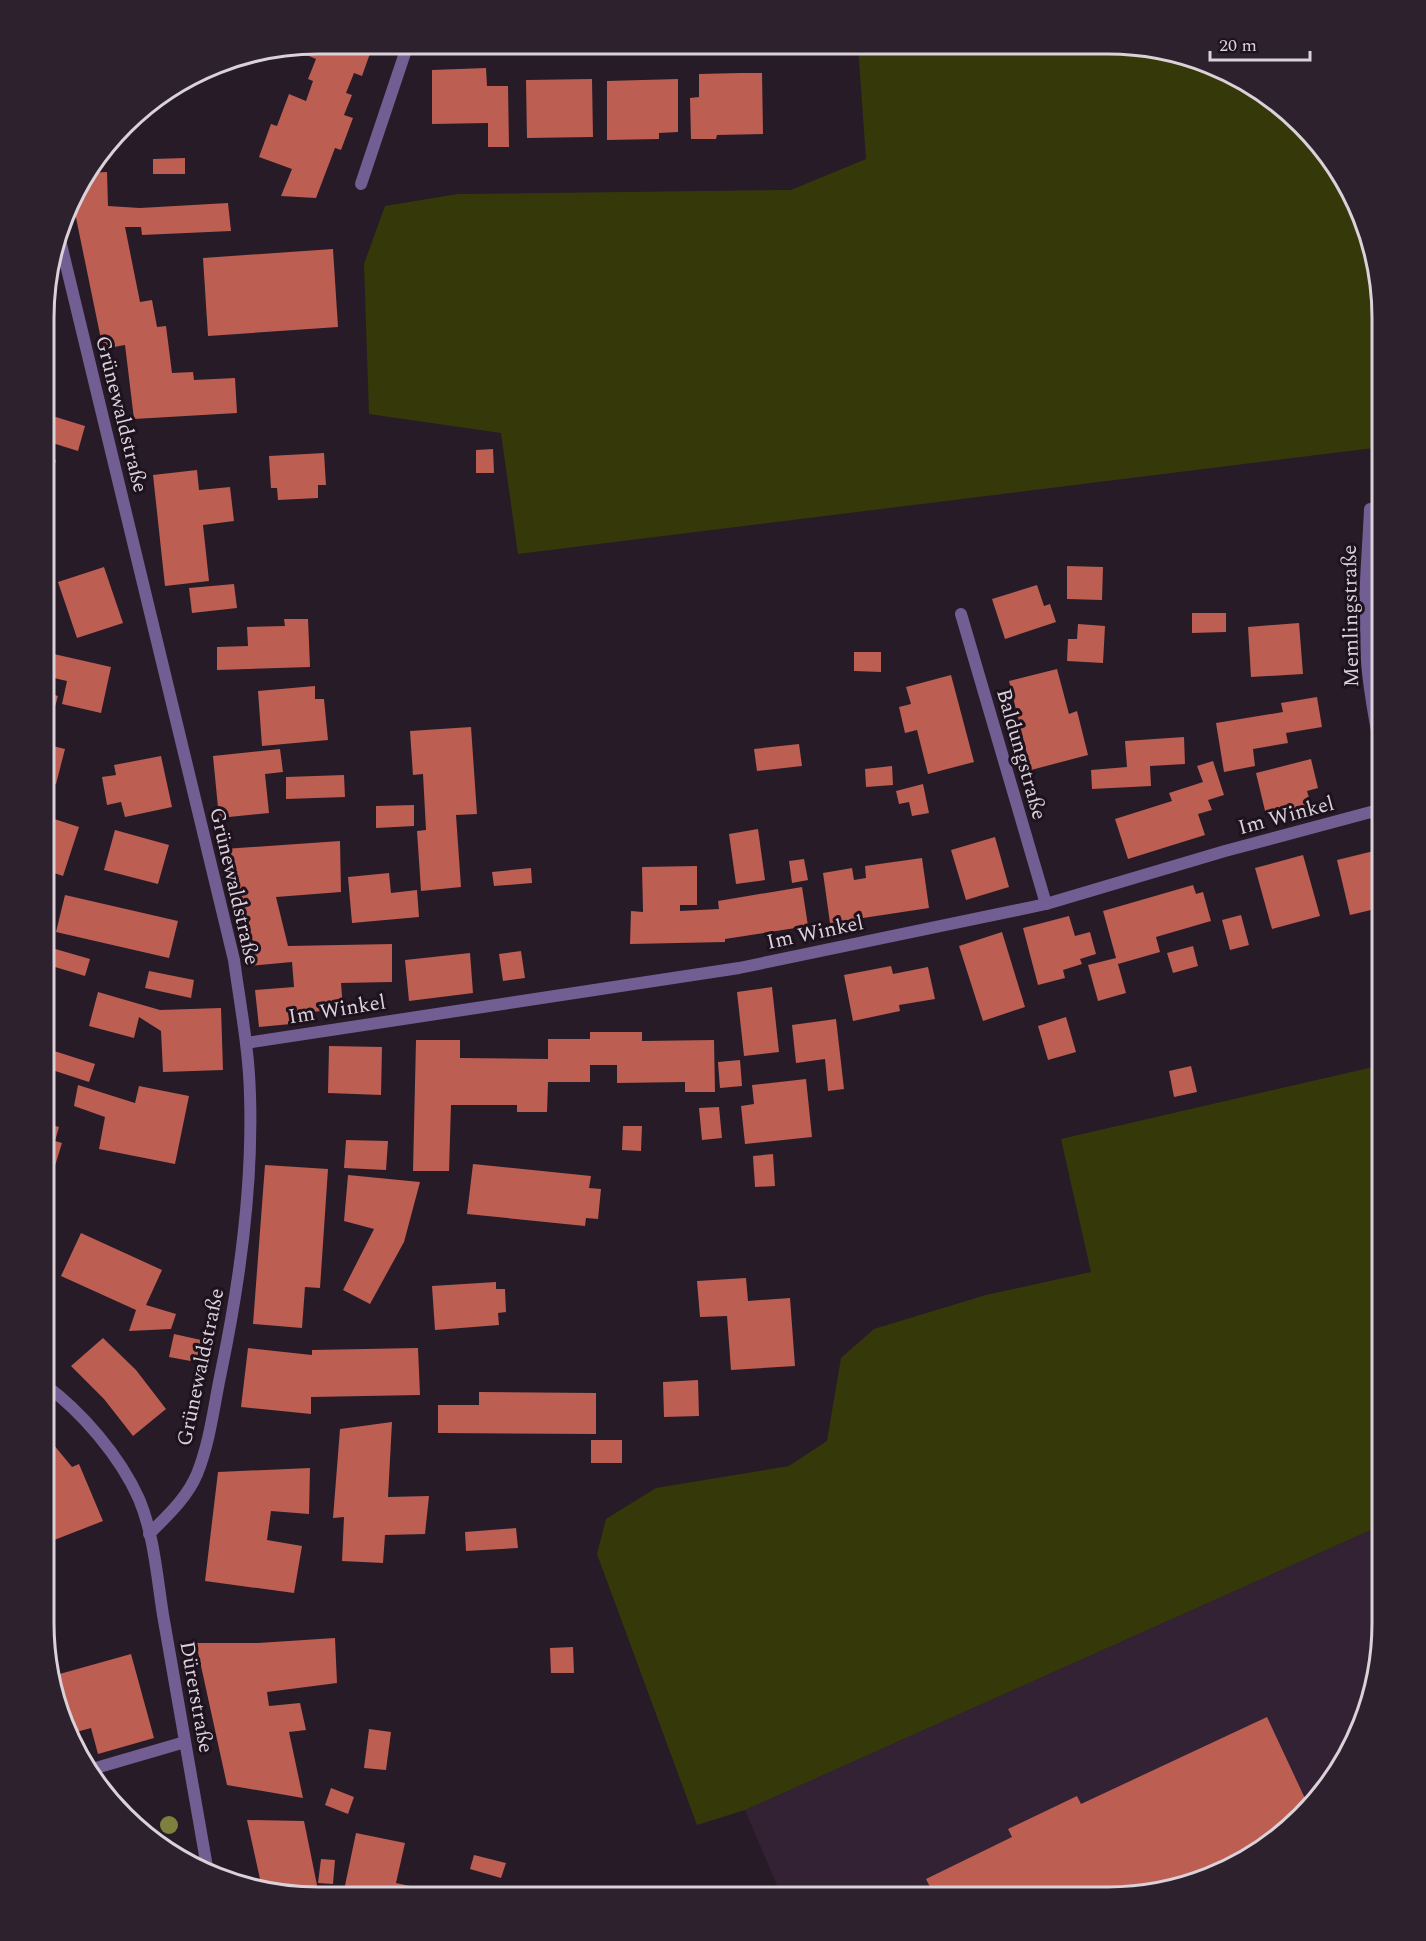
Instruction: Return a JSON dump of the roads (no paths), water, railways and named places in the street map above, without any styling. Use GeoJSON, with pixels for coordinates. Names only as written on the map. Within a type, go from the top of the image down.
{"type":"FeatureCollection","features":[{"type":"Feature","properties":{"kind":"street"},"geometry":{"type":"LineString","coordinates":[[361,184],[405,54]]}},
{"type":"Feature","properties":{"kind":"street","name":"Grünewaldstraße"},"geometry":{"type":"LineString","coordinates":[[63,251],[234,960],[246,1043],[250,1094],[250,1167],[239,1274],[209,1432],[197,1474],[178,1505],[149,1534]]}},
{"type":"Feature","properties":{"kind":"street","name":"Memlingstraße"},"geometry":{"type":"LineString","coordinates":[[1370,509],[1365,601],[1366,647],[1372,703]]}},
{"type":"Feature","properties":{"kind":"street","name":"Baldungstraße"},"geometry":{"type":"LineString","coordinates":[[961,614],[1046,904]]}},
{"type":"Feature","properties":{"kind":"street","name":"Im Winkel"},"geometry":{"type":"LineString","coordinates":[[246,1043],[739,968],[1046,904],[1226,851],[1372,812]]}},
{"type":"Feature","properties":{"kind":"street","name":"Dürerstraße"},"geometry":{"type":"LineString","coordinates":[[54,1393],[87,1421],[124,1471],[139,1499],[149,1534],[206,1862]]}},
{"type":"Feature","properties":{"kind":"street"},"geometry":{"type":"LineString","coordinates":[[97,1768],[185,1742]]}}]}
